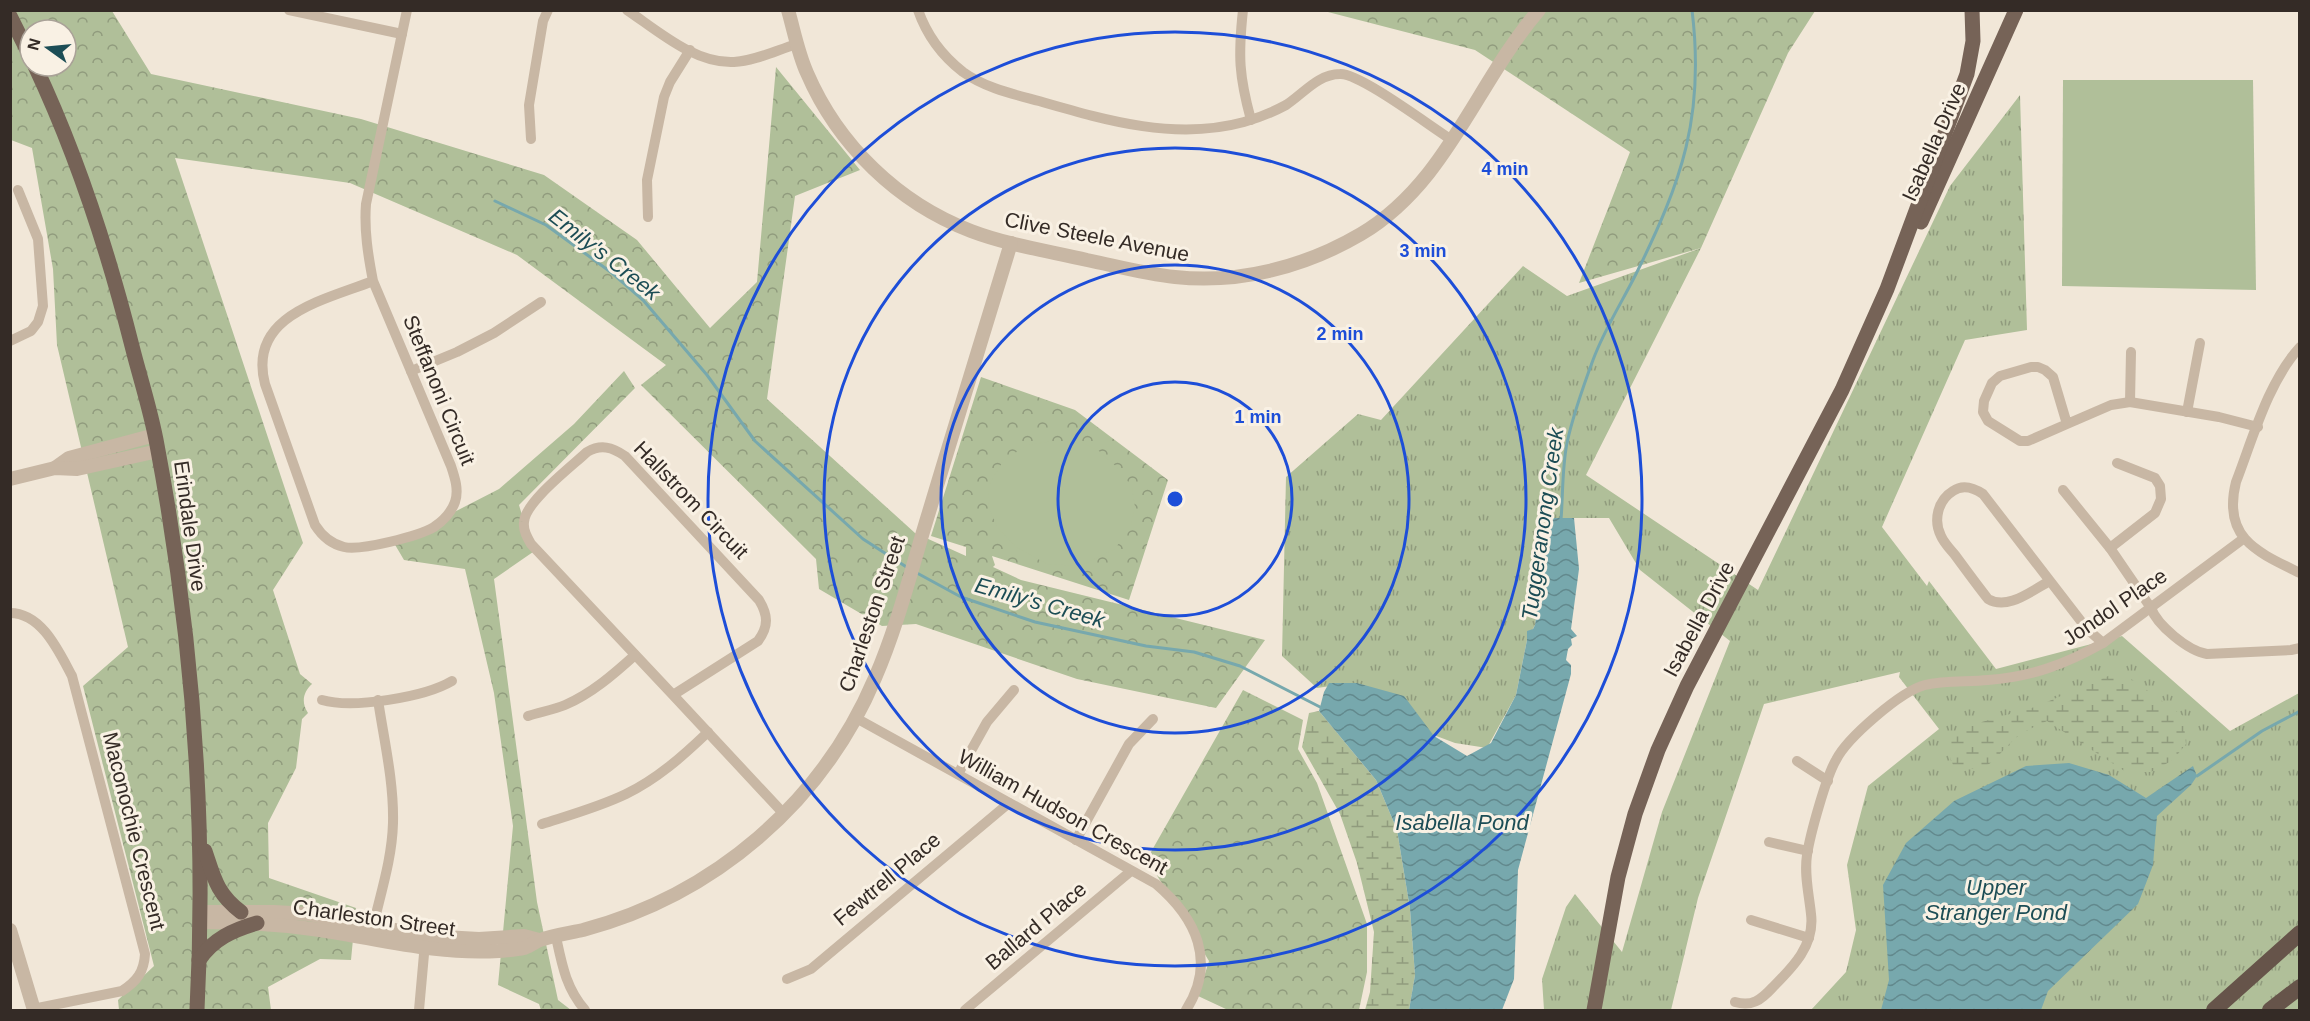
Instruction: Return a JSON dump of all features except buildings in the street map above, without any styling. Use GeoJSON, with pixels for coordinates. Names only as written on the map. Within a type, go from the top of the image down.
{"type":"FeatureCollection","features":[{"type":"Feature","properties":{"kind":"highway"},"geometry":{"type":"LineString","coordinates":[[2214,1011],[2300,933]]}},
{"type":"Feature","properties":{"kind":"highway"},"geometry":{"type":"LineString","coordinates":[[2270,1011],[2300,987]]}},
{"type":"Feature","properties":{"kind":"main road","name":"Isabella Drive"},"geometry":{"type":"LineString","coordinates":[[1887,289],[1967,74],[1973,41],[1972,10]]}},
{"type":"Feature","properties":{"kind":"main road","name":"Isabella Drive"},"geometry":{"type":"LineString","coordinates":[[1594,1011],[1618,877],[1646,782],[1687,686],[1842,390],[1887,289],[1919,227],[2016,10]]}},
{"type":"Feature","properties":{"kind":"main road"},"geometry":{"type":"LineString","coordinates":[[10,16],[18,32]]}},
{"type":"Feature","properties":{"kind":"main road","name":"Erindale Drive"},"geometry":{"type":"LineString","coordinates":[[40,78],[70,150],[114,277],[155,435],[172,532],[184,630],[201,836],[201,917],[197,1011]]}},
{"type":"Feature","properties":{"kind":"main road"},"geometry":{"type":"LineString","coordinates":[[201,836],[218,887],[224,898],[241,912]]}},
{"type":"Feature","properties":{"kind":"main road"},"geometry":{"type":"LineString","coordinates":[[199,960],[208,946],[217,939],[256,923]]}},
{"type":"Feature","properties":{"kind":"main road","name":"Isabella Drive"},"geometry":{"type":"LineString","coordinates":[[1599,987],[1599,1011]]}},
{"type":"Feature","properties":{"kind":"street"},"geometry":{"type":"LineString","coordinates":[[289,10],[402,34]]}},
{"type":"Feature","properties":{"kind":"street","name":"Steffanoni Circuit"},"geometry":{"type":"LineString","coordinates":[[374,281],[299,311],[284,320],[269,338],[262,361],[265,384],[315,525],[331,542],[355,549],[425,531],[443,520],[454,504],[457,484],[374,281],[367,253],[365,220],[369,188],[407,10]]}},
{"type":"Feature","properties":{"kind":"street"},"geometry":{"type":"LineString","coordinates":[[531,139],[529,105],[543,21],[548,10]]}},
{"type":"Feature","properties":{"kind":"street"},"geometry":{"type":"LineString","coordinates":[[627,10],[690,50],[712,59],[735,62],[796,44]]}},
{"type":"Feature","properties":{"kind":"street","name":"Clive Steele Avenue"},"geometry":{"type":"LineString","coordinates":[[788,10],[796,44],[820,100],[843,135],[870,166],[905,196],[972,231],[1011,243],[1172,277],[1228,278],[1281,268],[1332,250],[1390,214],[1435,167],[1514,41],[1539,10]]}},
{"type":"Feature","properties":{"kind":"street"},"geometry":{"type":"LineString","coordinates":[[918,10],[934,44],[965,73],[994,88],[1099,119],[1136,126],[1172,129],[1208,128],[1251,120],[1286,105],[1328,75],[1344,74],[1360,80],[1452,141]]}},
{"type":"Feature","properties":{"kind":"street"},"geometry":{"type":"LineString","coordinates":[[1243,10],[1239,62],[1251,120]]}},
{"type":"Feature","properties":{"kind":"street"},"geometry":{"type":"LineString","coordinates":[[648,217],[647,180],[664,97],[670,82],[690,50]]}},
{"type":"Feature","properties":{"kind":"street"},"geometry":{"type":"LineString","coordinates":[[10,341],[31,330],[38,322],[44,306],[38,239],[18,190]]}},
{"type":"Feature","properties":{"kind":"street","name":"Charleston Street"},"geometry":{"type":"LineString","coordinates":[[201,917],[371,934],[425,943],[524,936],[539,940],[627,916],[683,891],[737,856],[784,814],[827,765],[856,718],[875,678],[907,585],[1011,243]]}},
{"type":"Feature","properties":{"kind":"street"},"geometry":{"type":"LineString","coordinates":[[411,372],[494,333],[541,302]]}},
{"type":"Feature","properties":{"kind":"street"},"geometry":{"type":"LineString","coordinates":[[2187,412],[2200,343]]}},
{"type":"Feature","properties":{"kind":"street"},"geometry":{"type":"LineString","coordinates":[[2300,347],[2285,366],[2258,427],[2232,497],[2234,519],[2243,539],[2258,553],[2300,573]]}},
{"type":"Feature","properties":{"kind":"street"},"geometry":{"type":"LineString","coordinates":[[2130,402],[2131,352]]}},
{"type":"Feature","properties":{"kind":"street"},"geometry":{"type":"LineString","coordinates":[[2067,424],[2053,377],[2038,367],[2000,376],[1992,383],[1984,401],[1983,412],[1988,422],[2020,441],[2028,441],[2111,405],[2130,402],[2258,427]]}},
{"type":"Feature","properties":{"kind":"street"},"geometry":{"type":"LineString","coordinates":[[55,468],[69,458],[155,435]]}},
{"type":"Feature","properties":{"kind":"street","name":"Hallstrom Circuit"},"geometry":{"type":"LineString","coordinates":[[673,695],[758,641],[765,632],[767,621],[765,610],[759,600],[625,456],[615,449],[594,448],[529,507],[524,522],[525,533],[531,544],[784,814]]}},
{"type":"Feature","properties":{"kind":"street"},"geometry":{"type":"LineString","coordinates":[[10,479],[55,468],[77,469],[158,451]]}},
{"type":"Feature","properties":{"kind":"street"},"geometry":{"type":"LineString","coordinates":[[2110,548],[2155,513],[2161,499],[2160,486],[2155,478],[2117,463]]}},
{"type":"Feature","properties":{"kind":"street"},"geometry":{"type":"LineString","coordinates":[[2050,580],[2005,604],[1996,604],[1988,599],[1941,536],[1937,518],[1940,506],[1947,495],[1955,489],[1964,487],[1976,489],[1983,494],[2050,580],[2087,629],[2103,643]]}},
{"type":"Feature","properties":{"kind":"street"},"geometry":{"type":"LineString","coordinates":[[2063,490],[2110,548],[2151,608],[2154,617],[2160,624],[2200,653],[2300,648]]}},
{"type":"Feature","properties":{"kind":"street","name":"Jondol Place"},"geometry":{"type":"LineString","coordinates":[[1828,781],[1834,762],[1849,741],[1886,708],[1924,685],[2025,675],[2066,663],[2103,643],[2243,539]]}},
{"type":"Feature","properties":{"kind":"street","name":"Maconochie Crescent"},"geometry":{"type":"LineString","coordinates":[[10,613],[26,616],[35,621],[55,647],[72,676],[145,954],[145,965],[140,976],[122,991],[33,1010]]}},
{"type":"Feature","properties":{"kind":"street"},"geometry":{"type":"LineString","coordinates":[[528,716],[565,705],[588,692],[635,655]]}},
{"type":"Feature","properties":{"kind":"street"},"geometry":{"type":"LineString","coordinates":[[322,700],[351,704],[426,693],[452,681]]}},
{"type":"Feature","properties":{"kind":"street"},"geometry":{"type":"LineString","coordinates":[[958,774],[987,722],[1014,690]]}},
{"type":"Feature","properties":{"kind":"street"},"geometry":{"type":"LineString","coordinates":[[371,934],[390,856],[393,822],[391,787],[378,700]]}},
{"type":"Feature","properties":{"kind":"street","name":"William Hudson Crescent"},"geometry":{"type":"LineString","coordinates":[[856,718],[1156,884],[1172,898],[1186,915],[1198,942],[1201,961],[1200,980],[1194,998],[1186,1011]]}},
{"type":"Feature","properties":{"kind":"street"},"geometry":{"type":"LineString","coordinates":[[1076,840],[1129,744],[1153,719]]}},
{"type":"Feature","properties":{"kind":"street"},"geometry":{"type":"LineString","coordinates":[[542,824],[596,807],[640,786],[666,769],[708,732]]}},
{"type":"Feature","properties":{"kind":"street"},"geometry":{"type":"LineString","coordinates":[[1735,1002],[1751,1004],[1762,999],[1797,962],[1809,938],[1812,917],[1807,881],[1808,851],[1828,781],[1797,761]]}},
{"type":"Feature","properties":{"kind":"street","name":"Fewtrell Place"},"geometry":{"type":"LineString","coordinates":[[787,979],[811,969],[1009,803]]}},
{"type":"Feature","properties":{"kind":"street"},"geometry":{"type":"LineString","coordinates":[[1769,842],[1808,851]]}},
{"type":"Feature","properties":{"kind":"street","name":"Ballard Place"},"geometry":{"type":"LineString","coordinates":[[965,1011],[1131,871]]}},
{"type":"Feature","properties":{"kind":"street","name":"Charleston Street"},"geometry":{"type":"LineString","coordinates":[[201,917],[241,912],[309,915],[371,934]]}},
{"type":"Feature","properties":{"kind":"street"},"geometry":{"type":"LineString","coordinates":[[1751,920],[1809,938]]}},
{"type":"Feature","properties":{"kind":"street"},"geometry":{"type":"LineString","coordinates":[[10,930],[33,1010]]}},
{"type":"Feature","properties":{"kind":"street"},"geometry":{"type":"LineString","coordinates":[[556,937],[564,976],[574,998],[585,1011]]}},
{"type":"Feature","properties":{"kind":"street"},"geometry":{"type":"LineString","coordinates":[[419,1011],[425,943]]}},
{"type":"Feature","properties":{"kind":"green space"},"geometry":{"type":"Polygon","coordinates":[[[10,11],[112,11],[151,74],[361,119],[544,175],[637,240],[710,328],[757,282],[776,67],[860,170],[795,196],[767,399],[915,533],[966,556],[966,547],[931,536],[981,377],[1075,410],[1168,480],[1129,600],[992,556],[995,565],[993,567],[1021,580],[1265,640],[1216,708],[1077,679],[916,624],[882,626],[819,589],[816,559],[641,385],[666,365],[517,255],[350,183],[175,158],[303,543],[273,590],[300,674],[312,684],[304,698],[304,705],[308,713],[302,719],[296,768],[268,823],[269,878],[356,908],[351,960],[320,959],[268,987],[271,1010],[119,1010],[118,1000],[154,966],[83,686],[128,647],[57,345],[53,269],[32,148],[11,140],[10,11]]]}},
{"type":"Feature","properties":{"kind":"green space"},"geometry":{"type":"Polygon","coordinates":[[[1324,11],[1815,11],[1788,53],[1701,248],[1579,283],[1630,152],[1475,50],[1324,11]]]}},
{"type":"Feature","properties":{"kind":"green space"},"geometry":{"type":"Polygon","coordinates":[[[2063,80],[2253,80],[2256,290],[2062,286],[2063,80]]]}},
{"type":"Feature","properties":{"kind":"green space"},"geometry":{"type":"Polygon","coordinates":[[[2020,95],[2027,330],[1965,340],[1882,527],[1927,586],[1929,581],[1996,669],[2122,636],[2230,731],[2299,693],[2299,1010],[1811,1010],[1846,972],[1856,930],[1847,865],[1868,786],[1939,729],[1899,677],[1900,672],[1764,704],[1698,898],[1671,1010],[1544,1010],[1542,979],[1566,907],[1575,894],[1622,952],[1662,812],[1730,641],[1640,570],[1609,518],[1552,518],[1535,625],[1527,640],[1516,695],[1487,748],[1455,743],[1407,725],[1338,685],[1317,688],[1282,656],[1286,477],[1358,414],[1381,420],[1523,266],[1567,296],[1701,248],[1586,475],[1758,590],[1950,186],[2020,95]]]}},
{"type":"Feature","properties":{"kind":"green space"},"geometry":{"type":"Polygon","coordinates":[[[624,371],[635,388],[519,505],[533,552],[494,579],[537,902],[558,1000],[571,1010],[541,1010],[539,1004],[498,985],[513,826],[494,693],[465,569],[404,560],[394,543],[499,489],[574,424],[624,371]]]}},
{"type":"Feature","properties":{"kind":"green space"},"geometry":{"type":"Polygon","coordinates":[[[1054,441],[1079,441],[1099,451],[1120,470],[1132,488],[1135,507],[1131,525],[1115,549],[1080,566],[1047,564],[1016,547],[999,529],[988,508],[989,485],[1003,461],[1027,445],[1054,441]]]}},
{"type":"Feature","properties":{"kind":"green space"},"geometry":{"type":"Polygon","coordinates":[[[2120,671],[2183,716],[2186,744],[2173,760],[2151,772],[2126,772],[2047,721],[2020,735],[1985,766],[1954,767],[1948,747],[1950,738],[1957,729],[2035,707],[2120,671]]]}},
{"type":"Feature","properties":{"kind":"green space"},"geometry":{"type":"Polygon","coordinates":[[[1243,690],[1303,720],[1298,749],[1317,783],[1367,924],[1367,972],[1359,1010],[1228,1010],[1198,996],[1209,961],[1147,859],[1243,690]]]}},
{"type":"Feature","properties":{"kind":"green space"},"geometry":{"type":"Polygon","coordinates":[[[1319,711],[1376,780],[1397,830],[1410,909],[1415,975],[1409,1010],[1365,1010],[1370,992],[1374,932],[1357,863],[1340,814],[1302,747],[1309,713],[1319,711]]]}},
{"type":"Feature","properties":{"kind":"water","name":"Isabella Pond"},"geometry":{"type":"Polygon","coordinates":[[[1551,518],[1574,518],[1579,569],[1571,629],[1577,636],[1571,639],[1572,645],[1568,649],[1566,660],[1571,665],[1571,674],[1518,870],[1514,979],[1502,1010],[1409,1010],[1415,975],[1410,909],[1397,830],[1376,780],[1319,711],[1324,692],[1329,683],[1357,683],[1404,696],[1434,736],[1467,756],[1491,743],[1516,695],[1527,631],[1533,629],[1535,625],[1551,518]]]}},
{"type":"Feature","properties":{"kind":"water","name":"Upper Stranger Pond"},"geometry":{"type":"Polygon","coordinates":[[[2069,763],[2109,775],[2146,798],[2193,766],[2197,776],[2191,785],[2157,816],[2153,865],[2138,904],[2048,991],[2041,1010],[1881,1010],[1889,980],[1883,885],[1906,843],[1954,801],[2026,766],[2069,763]]]}},
{"type":"Feature","properties":{"kind":"waterway","name":"Tuggeranong Creek"},"geometry":{"type":"LineString","coordinates":[[1561,520],[1565,452],[1582,391],[1602,338],[1636,274],[1666,208],[1686,147],[1695,83],[1692,10]]}},
{"type":"Feature","properties":{"kind":"waterway","name":"Emily's Creek"},"geometry":{"type":"LineString","coordinates":[[495,201],[546,225],[612,273],[643,300],[707,375],[755,441],[863,539],[908,568]]}},
{"type":"Feature","properties":{"kind":"waterway","name":"Emily's Creek"},"geometry":{"type":"LineString","coordinates":[[917,573],[961,597],[1035,622],[1146,646],[1194,652],[1240,666],[1322,708]]}},
{"type":"Feature","properties":{"kind":"waterway"},"geometry":{"type":"LineString","coordinates":[[2197,776],[2262,731],[2300,711]]}}]}
